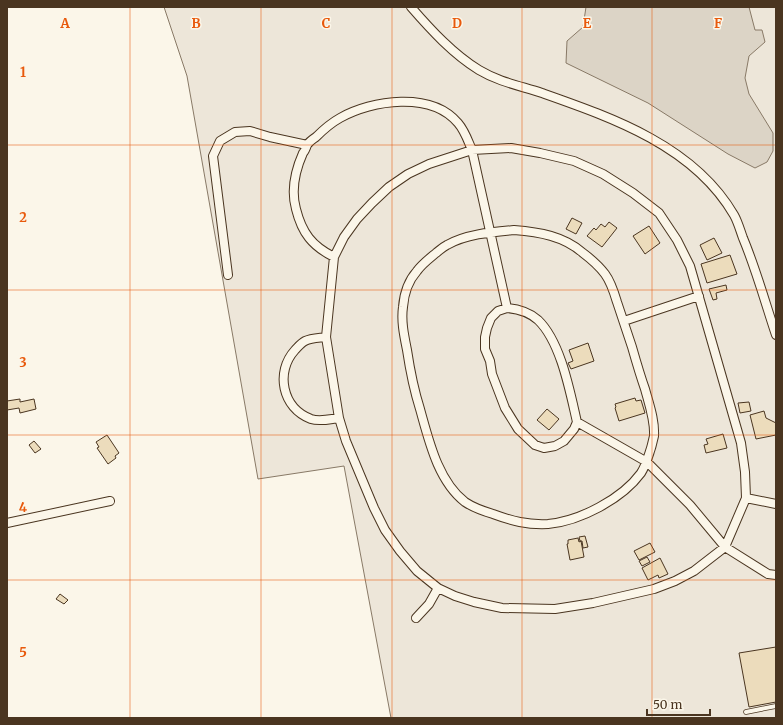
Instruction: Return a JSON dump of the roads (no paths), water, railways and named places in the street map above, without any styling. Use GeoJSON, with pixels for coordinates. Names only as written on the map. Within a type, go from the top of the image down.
{"type":"FeatureCollection","features":[{"type":"Feature","properties":{"kind":"street"},"geometry":{"type":"LineString","coordinates":[[411,7],[428,27],[462,58],[480,71],[509,83],[575,105],[634,129],[684,160],[706,178],[724,200],[734,216],[749,251],[776,335]]}},
{"type":"Feature","properties":{"kind":"street"},"geometry":{"type":"LineString","coordinates":[[334,258],[322,252],[307,236],[298,217],[295,206],[293,194],[295,182],[299,163],[307,145],[322,130],[339,118],[351,112],[382,103],[413,102],[425,104],[438,108],[458,122],[464,131],[472,150],[507,308]]}},
{"type":"Feature","properties":{"kind":"street"},"geometry":{"type":"LineString","coordinates":[[228,275],[212,156],[220,141],[235,132],[250,131],[307,145]]}},
{"type":"Feature","properties":{"kind":"street"},"geometry":{"type":"LineString","coordinates":[[511,148],[540,153],[574,161],[604,174],[659,213],[677,240],[690,266],[741,443],[745,472],[746,498],[725,547],[694,571],[675,581],[654,589],[600,602],[555,608],[502,608],[474,602],[455,596],[438,588],[417,571],[385,530],[374,508],[354,464],[339,418],[326,337],[334,258],[344,238],[357,219],[389,187],[408,174],[429,164],[472,150],[511,148]]}},
{"type":"Feature","properties":{"kind":"street"},"geometry":{"type":"LineString","coordinates":[[514,230],[552,236],[582,251],[605,274],[612,287],[624,321],[652,413],[654,436],[647,462],[640,474],[630,486],[605,505],[564,521],[550,524],[519,523],[477,509],[465,502],[447,481],[429,443],[418,403],[409,361],[402,324],[403,306],[407,289],[416,271],[446,245],[462,239],[490,232],[514,230]]}},
{"type":"Feature","properties":{"kind":"street"},"geometry":{"type":"LineString","coordinates":[[624,321],[699,296]]}},
{"type":"Feature","properties":{"kind":"street"},"geometry":{"type":"LineString","coordinates":[[507,308],[516,309],[531,315],[538,320],[552,341],[564,369],[577,422],[574,429],[564,442],[555,446],[544,448],[535,445],[518,429],[505,408],[492,374],[490,361],[485,349],[486,328],[491,318],[498,311],[507,308]]}},
{"type":"Feature","properties":{"kind":"street"},"geometry":{"type":"LineString","coordinates":[[326,337],[311,339],[303,342],[290,355],[284,373],[285,392],[295,409],[312,419],[321,420],[339,418]]}},
{"type":"Feature","properties":{"kind":"street"},"geometry":{"type":"LineString","coordinates":[[577,422],[647,462],[690,505],[725,547],[768,574],[776,575]]}},
{"type":"Feature","properties":{"kind":"street"},"geometry":{"type":"LineString","coordinates":[[746,498],[776,504]]}},
{"type":"Feature","properties":{"kind":"street"},"geometry":{"type":"LineString","coordinates":[[7,523],[110,501]]}},
{"type":"Feature","properties":{"kind":"street"},"geometry":{"type":"LineString","coordinates":[[416,618],[429,604],[438,588]]}},
{"type":"Feature","properties":{"kind":"lane"},"geometry":{"type":"LineString","coordinates":[[746,712],[776,706]]}}]}
